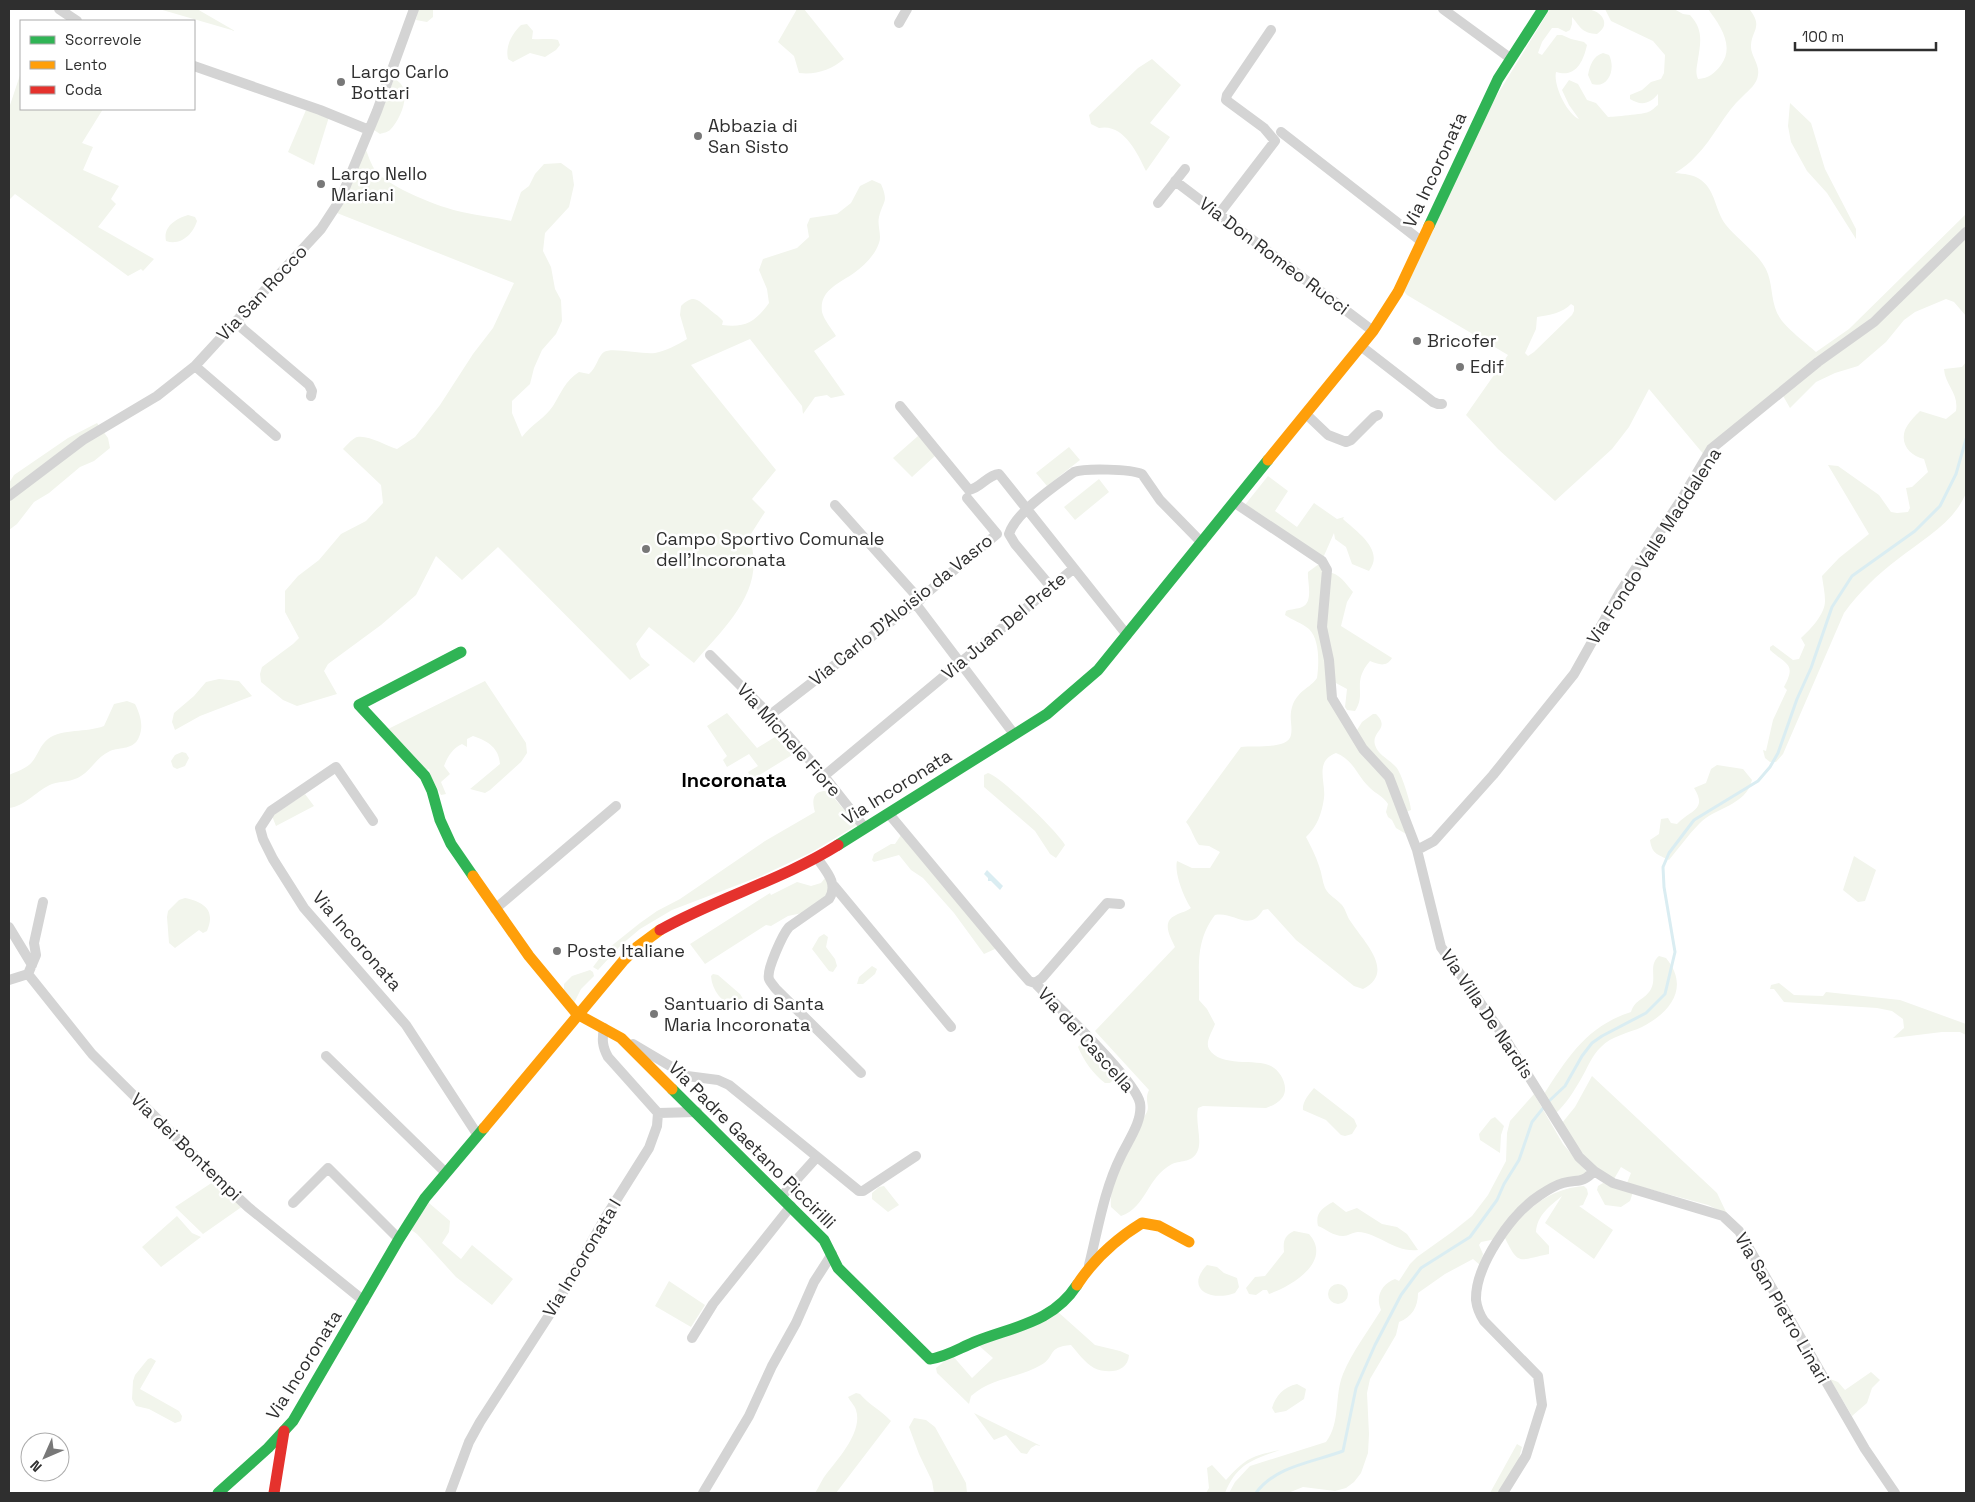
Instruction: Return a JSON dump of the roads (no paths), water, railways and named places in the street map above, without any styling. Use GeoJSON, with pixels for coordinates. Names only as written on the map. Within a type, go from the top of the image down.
{"type":"FeatureCollection","features":[{"type":"Feature","properties":{"kind":"main road","name":"Via Incoronata"},"geometry":{"type":"LineString","coordinates":[[218,1493],[293,1421],[425,1198],[577,1014],[637,947],[657,931],[704,907],[796,870],[817,858],[889,814],[1062,702],[1098,670],[1373,332],[1398,292],[1494,87],[1510,58],[1543,9]]}},
{"type":"Feature","properties":{"kind":"main road"},"geometry":{"type":"LineString","coordinates":[[461,652],[359,705],[425,776],[432,791],[440,820],[451,844],[530,956],[577,1014]]}},
{"type":"Feature","properties":{"kind":"main road","name":"Via Padre Gaetano Piccirilli"},"geometry":{"type":"LineString","coordinates":[[577,1014],[621,1038],[697,1112],[824,1240],[838,1268],[849,1280],[930,1359],[938,1359],[975,1341],[1032,1322],[1044,1316],[1058,1307],[1070,1295],[1089,1267]]}},
{"type":"Feature","properties":{"kind":"main road"},"geometry":{"type":"LineString","coordinates":[[1089,1267],[1107,1249],[1142,1222],[1147,1221],[1155,1224],[1189,1242]]}},
{"type":"Feature","properties":{"kind":"main road"},"geometry":{"type":"LineString","coordinates":[[274,1493],[284,1431]]}},
{"type":"Feature","properties":{"kind":"street"},"geometry":{"type":"LineString","coordinates":[[59,9],[76,20]]}},
{"type":"Feature","properties":{"kind":"street","name":"Via San Rocco"},"geometry":{"type":"LineString","coordinates":[[9,496],[83,440],[157,396],[195,366],[321,228],[340,200],[369,130],[414,9]]}},
{"type":"Feature","properties":{"kind":"street"},"geometry":{"type":"LineString","coordinates":[[899,23],[907,9]]}},
{"type":"Feature","properties":{"kind":"street"},"geometry":{"type":"LineString","coordinates":[[1443,9],[1510,58]]}},
{"type":"Feature","properties":{"kind":"street"},"geometry":{"type":"LineString","coordinates":[[1219,214],[1275,141],[1264,128],[1226,100],[1227,95],[1271,30]]}},
{"type":"Feature","properties":{"kind":"street"},"geometry":{"type":"LineString","coordinates":[[195,66],[320,110],[369,130]]}},
{"type":"Feature","properties":{"kind":"street"},"geometry":{"type":"LineString","coordinates":[[1281,132],[1421,241]]}},
{"type":"Feature","properties":{"kind":"street"},"geometry":{"type":"LineString","coordinates":[[1158,203],[1184,169]]}},
{"type":"Feature","properties":{"kind":"street","name":"Via Don Romeo Rucci"},"geometry":{"type":"LineString","coordinates":[[1175,181],[1373,332]]}},
{"type":"Feature","properties":{"kind":"street","name":"Via Fondo Valle Maddalena"},"geometry":{"type":"LineString","coordinates":[[1417,850],[1434,841],[1493,774],[1574,674],[1620,592],[1681,500],[1711,449],[1818,362],[1874,322],[1966,232]]}},
{"type":"Feature","properties":{"kind":"street"},"geometry":{"type":"LineString","coordinates":[[237,320],[244,329],[309,386],[312,390],[311,396]]}},
{"type":"Feature","properties":{"kind":"street"},"geometry":{"type":"LineString","coordinates":[[1362,347],[1433,402],[1442,404]]}},
{"type":"Feature","properties":{"kind":"street"},"geometry":{"type":"LineString","coordinates":[[195,366],[276,436]]}},
{"type":"Feature","properties":{"kind":"street","name":"Via Juan Del Prete"},"geometry":{"type":"LineString","coordinates":[[824,776],[1073,569],[1028,509],[998,474],[994,474],[974,489],[969,490],[900,406]]}},
{"type":"Feature","properties":{"kind":"street"},"geometry":{"type":"LineString","coordinates":[[1307,415],[1328,435],[1346,442],[1351,440],[1378,415]]}},
{"type":"Feature","properties":{"kind":"street"},"geometry":{"type":"LineString","coordinates":[[1051,587],[1015,544],[1009,534],[1012,525],[1028,509],[1074,472],[1083,469],[1138,472],[1142,474],[1160,500],[1202,543]]}},
{"type":"Feature","properties":{"kind":"street","name":"Via Carlo D'Aloisio da Vasro"},"geometry":{"type":"LineString","coordinates":[[770,715],[917,602],[997,534],[968,498]]}},
{"type":"Feature","properties":{"kind":"street","name":"Via Villa De Nardis"},"geometry":{"type":"LineString","coordinates":[[1235,503],[1322,561],[1327,570],[1322,627],[1329,660],[1332,698],[1363,749],[1389,777],[1417,850],[1441,947],[1501,1032],[1579,1157],[1594,1172]]}},
{"type":"Feature","properties":{"kind":"street"},"geometry":{"type":"LineString","coordinates":[[835,505],[917,602],[1014,734]]}},
{"type":"Feature","properties":{"kind":"street"},"geometry":{"type":"LineString","coordinates":[[1073,569],[1127,635]]}},
{"type":"Feature","properties":{"kind":"street","name":"Via Michele Fiore"},"geometry":{"type":"LineString","coordinates":[[710,656],[770,715],[824,776],[865,828]]}},
{"type":"Feature","properties":{"kind":"street","name":"Via Incoronata"},"geometry":{"type":"LineString","coordinates":[[373,820],[336,767],[271,811],[260,828],[273,859],[304,908],[406,1025],[477,1134]]}},
{"type":"Feature","properties":{"kind":"street"},"geometry":{"type":"LineString","coordinates":[[495,908],[616,806]]}},
{"type":"Feature","properties":{"kind":"street","name":"Via dei Cascella"},"geometry":{"type":"LineString","coordinates":[[889,814],[1015,966],[1029,980],[1035,983],[1103,1053],[1138,1097],[1140,1112],[1133,1132],[1110,1180],[1089,1267]]}},
{"type":"Feature","properties":{"kind":"street"},"geometry":{"type":"LineString","coordinates":[[817,858],[834,886],[951,1026]]}},
{"type":"Feature","properties":{"kind":"street"},"geometry":{"type":"LineString","coordinates":[[834,886],[833,893],[829,899],[784,932],[769,971],[769,980],[861,1073]]}},
{"type":"Feature","properties":{"kind":"street"},"geometry":{"type":"LineString","coordinates":[[9,980],[30,969],[36,955],[34,943],[43,902]]}},
{"type":"Feature","properties":{"kind":"street","name":"Via dei Cascella"},"geometry":{"type":"LineString","coordinates":[[1035,983],[1042,978],[1107,903],[1120,904]]}},
{"type":"Feature","properties":{"kind":"street","name":"Via dei Bontempi"},"geometry":{"type":"LineString","coordinates":[[9,927],[30,969],[92,1054],[248,1207],[364,1301]]}},
{"type":"Feature","properties":{"kind":"street"},"geometry":{"type":"LineString","coordinates":[[604,1028],[603,1048],[608,1056],[658,1113],[697,1112]]}},
{"type":"Feature","properties":{"kind":"street"},"geometry":{"type":"LineString","coordinates":[[621,1038],[687,1076],[718,1080],[729,1085],[859,1191],[863,1191],[916,1156]]}},
{"type":"Feature","properties":{"kind":"street"},"geometry":{"type":"LineString","coordinates":[[326,1056],[446,1173]]}},
{"type":"Feature","properties":{"kind":"street","name":"Via Incoronata I"},"geometry":{"type":"LineString","coordinates":[[450,1493],[469,1442],[480,1422],[557,1303],[605,1218],[648,1148],[657,1126],[658,1113]]}},
{"type":"Feature","properties":{"kind":"street"},"geometry":{"type":"LineString","coordinates":[[781,1197],[817,1157]]}},
{"type":"Feature","properties":{"kind":"street"},"geometry":{"type":"LineString","coordinates":[[293,1204],[328,1168],[399,1239]]}},
{"type":"Feature","properties":{"kind":"street"},"geometry":{"type":"LineString","coordinates":[[1503,1493],[1526,1456],[1542,1405],[1538,1376],[1484,1322],[1479,1312],[1476,1302],[1480,1278],[1498,1240],[1525,1207],[1539,1196],[1562,1183],[1586,1180],[1594,1172]]}},
{"type":"Feature","properties":{"kind":"street","name":"Via San Pietro Linari"},"geometry":{"type":"LineString","coordinates":[[1594,1172],[1613,1183],[1723,1216],[1739,1231],[1865,1449],[1895,1493]]}},
{"type":"Feature","properties":{"kind":"street"},"geometry":{"type":"LineString","coordinates":[[692,1338],[713,1304],[791,1206]]}},
{"type":"Feature","properties":{"kind":"street"},"geometry":{"type":"LineString","coordinates":[[702,1493],[749,1416],[772,1366],[796,1323],[814,1282],[832,1254]]}},
{"type":"Feature","properties":{"kind":"waterway"},"geometry":{"type":"LineString","coordinates":[[1256,1493],[1264,1484],[1284,1471],[1343,1451],[1356,1388],[1375,1345],[1401,1295],[1421,1268],[1470,1237],[1497,1200],[1504,1184],[1519,1160],[1532,1122],[1548,1102],[1565,1086],[1582,1056],[1592,1043],[1646,1013],[1665,994],[1675,952],[1664,887],[1663,867],[1669,853],[1694,820],[1758,781],[1770,767],[1778,753],[1797,699],[1811,668],[1832,607],[1852,576],[1915,531],[1940,506],[1956,474],[1966,439]]}},
{"type":"Feature","properties":{"kind":"place","name":"Largo Carlo Bottari"},"geometry":{"type":"Point","coordinates":[341,82]}},
{"type":"Feature","properties":{"kind":"place","name":"Abbazia di San Sisto"},"geometry":{"type":"Point","coordinates":[698,136]}},
{"type":"Feature","properties":{"kind":"place","name":"Largo Nello Mariani"},"geometry":{"type":"Point","coordinates":[321,184]}},
{"type":"Feature","properties":{"kind":"place","name":"Bricofer"},"geometry":{"type":"Point","coordinates":[1417,341]}},
{"type":"Feature","properties":{"kind":"place","name":"Edif"},"geometry":{"type":"Point","coordinates":[1460,367]}},
{"type":"Feature","properties":{"kind":"place","name":"Campo Sportivo Comunale dell'Incoronata"},"geometry":{"type":"Point","coordinates":[646,549]}},
{"type":"Feature","properties":{"kind":"place","name":"Poste Italiane"},"geometry":{"type":"Point","coordinates":[557,951]}},
{"type":"Feature","properties":{"kind":"place","name":"Santuario di Santa Maria Incoronata"},"geometry":{"type":"Point","coordinates":[654,1014]}},
{"type":"Feature","properties":{"kind":"district","name":"Incoronata"},"geometry":{"type":"Point","coordinates":[734,780]}}]}
